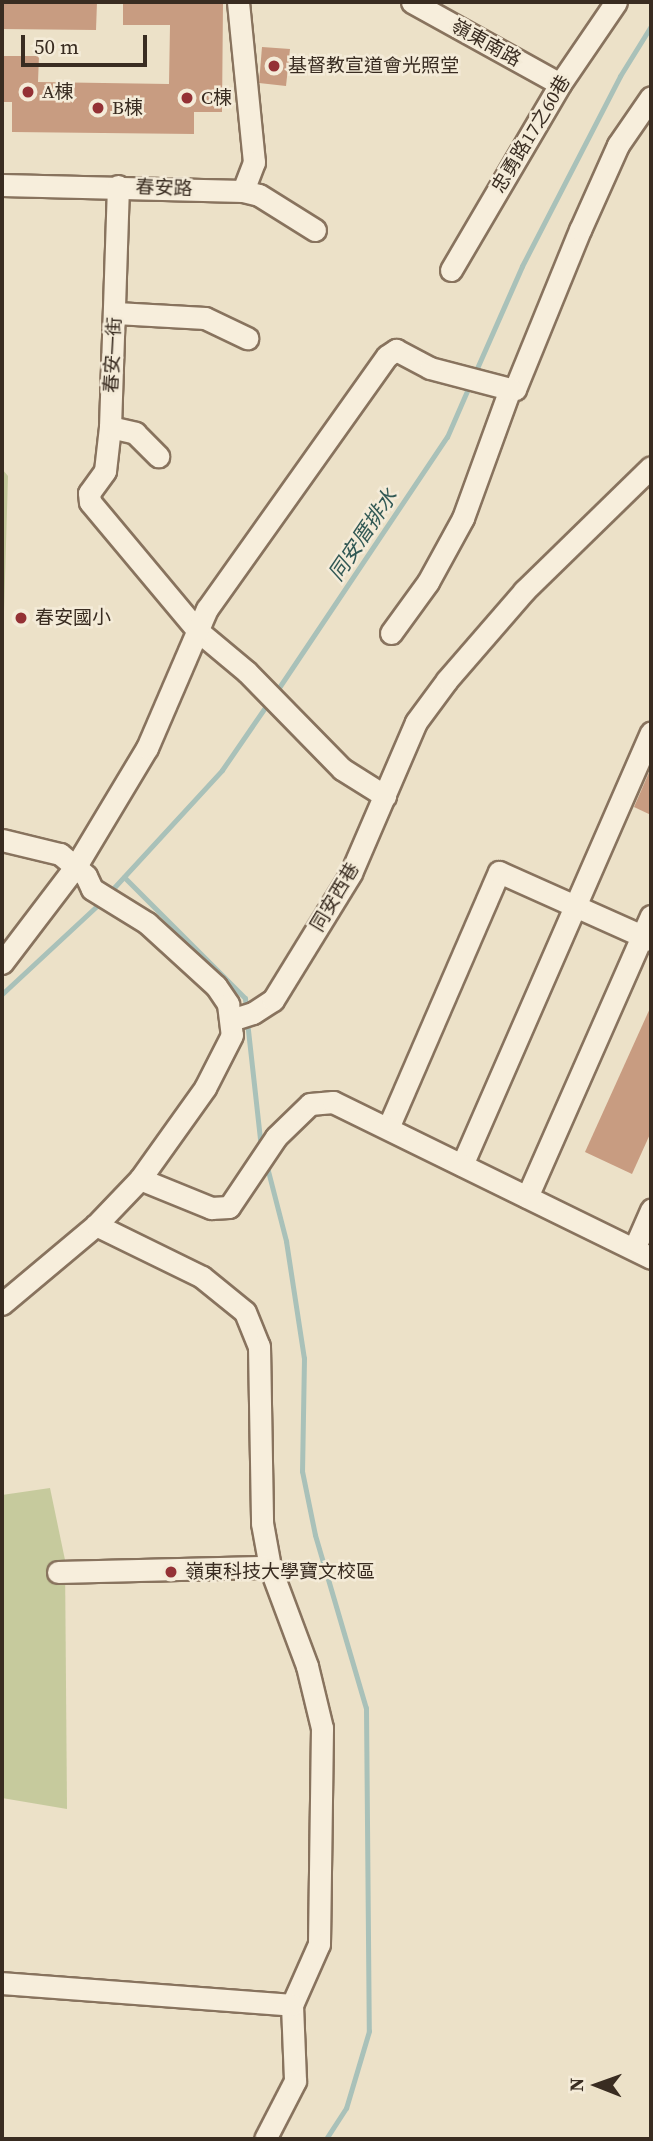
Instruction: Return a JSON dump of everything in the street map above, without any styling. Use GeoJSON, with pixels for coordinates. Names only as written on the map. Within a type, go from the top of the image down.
{"type":"FeatureCollection","features":[{"type":"Feature","properties":{"kind":"street"},"geometry":{"type":"LineString","coordinates":[[238,2],[254,162],[243,191]]}},
{"type":"Feature","properties":{"kind":"street","name":"嶺東南路"},"geometry":{"type":"LineString","coordinates":[[412,2],[560,84]]}},
{"type":"Feature","properties":{"kind":"street","name":"忠勇路17之60巷"},"geometry":{"type":"LineString","coordinates":[[451,270],[560,84],[617,2]]}},
{"type":"Feature","properties":{"kind":"street"},"geometry":{"type":"LineString","coordinates":[[2,963],[76,866],[147,748],[194,624],[207,610],[387,356],[397,350],[430,368],[505,389],[515,389],[618,145],[651,97]]}},
{"type":"Feature","properties":{"kind":"street","name":"春安路"},"geometry":{"type":"LineString","coordinates":[[2,185],[243,191],[259,195],[315,230]]}},
{"type":"Feature","properties":{"kind":"street","name":"春安一街"},"geometry":{"type":"LineString","coordinates":[[118,186],[116,313],[106,471],[89,493],[99,514],[194,624]]}},
{"type":"Feature","properties":{"kind":"street"},"geometry":{"type":"LineString","coordinates":[[116,313],[205,318],[247,338]]}},
{"type":"Feature","properties":{"kind":"street"},"geometry":{"type":"LineString","coordinates":[[391,633],[428,582],[463,518],[505,389]]}},
{"type":"Feature","properties":{"kind":"street"},"geometry":{"type":"LineString","coordinates":[[110,427],[135,433],[158,456]]}},
{"type":"Feature","properties":{"kind":"street","name":"同安西巷"},"geometry":{"type":"LineString","coordinates":[[231,1020],[253,1013],[273,1000],[351,873],[416,722],[447,680],[524,591],[651,467]]}},
{"type":"Feature","properties":{"kind":"street"},"geometry":{"type":"LineString","coordinates":[[194,624],[247,672],[342,769],[385,796]]}},
{"type":"Feature","properties":{"kind":"street"},"geometry":{"type":"LineString","coordinates":[[462,1165],[651,732]]}},
{"type":"Feature","properties":{"kind":"street"},"geometry":{"type":"LineString","coordinates":[[2,840],[60,854],[76,866],[92,889],[147,923],[216,986],[228,1003],[231,1020],[226,1053],[140,1179],[96,1225],[2,1304]]}},
{"type":"Feature","properties":{"kind":"street"},"geometry":{"type":"LineString","coordinates":[[388,1128],[499,873],[647,938]]}},
{"type":"Feature","properties":{"kind":"street"},"geometry":{"type":"LineString","coordinates":[[527,1197],[647,938],[651,916]]}},
{"type":"Feature","properties":{"kind":"street"},"geometry":{"type":"LineString","coordinates":[[140,1179],[211,1208],[229,1206],[276,1137],[310,1104],[333,1102],[643,1254],[651,1210]]}},
{"type":"Feature","properties":{"kind":"street"},"geometry":{"type":"LineString","coordinates":[[96,1225],[202,1277],[246,1312],[255,1328],[262,1523],[270,1567],[316,1692],[322,1728],[319,1944],[292,2006],[295,2081],[265,2139]]}},
{"type":"Feature","properties":{"kind":"street"},"geometry":{"type":"LineString","coordinates":[[58,1572],[270,1567]]}},
{"type":"Feature","properties":{"kind":"street"},"geometry":{"type":"LineString","coordinates":[[2,1983],[292,2006]]}},
{"type":"Feature","properties":{"kind":"green space"},"geometry":{"type":"Polygon","coordinates":[[[2,469],[8,476],[2,680],[2,469]]]}},
{"type":"Feature","properties":{"kind":"green space"},"geometry":{"type":"Polygon","coordinates":[[[50,1488],[65,1560],[67,1809],[2,1798],[2,1495],[50,1488]]]}},
{"type":"Feature","properties":{"kind":"building"},"geometry":{"type":"Polygon","coordinates":[[[2,2],[97,2],[96,30],[2,29],[2,2]]]}},
{"type":"Feature","properties":{"kind":"building"},"geometry":{"type":"Polygon","coordinates":[[[123,2],[223,2],[222,112],[194,112],[194,134],[12,132],[12,102],[2,102],[2,56],[39,56],[38,82],[169,84],[170,25],[123,25],[123,2]]]}},
{"type":"Feature","properties":{"kind":"building","name":"基督教宣道會光照堂"},"geometry":{"type":"Polygon","coordinates":[[[262,47],[290,49],[286,86],[259,83],[262,47]]]}},
{"type":"Feature","properties":{"kind":"building"},"geometry":{"type":"Polygon","coordinates":[[[651,768],[651,815],[634,807],[651,768]]]}},
{"type":"Feature","properties":{"kind":"building"},"geometry":{"type":"Polygon","coordinates":[[[651,1006],[651,1132],[632,1174],[585,1152],[651,1006]]]}},
{"type":"Feature","properties":{"kind":"waterway","name":"同安厝排水"},"geometry":{"type":"LineString","coordinates":[[474,375],[522,266],[620,76],[651,26]]}},
{"type":"Feature","properties":{"kind":"waterway","name":"同安厝排水"},"geometry":{"type":"LineString","coordinates":[[276,692],[447,437],[470,384]]}},
{"type":"Feature","properties":{"kind":"waterway","name":"同安厝排水"},"geometry":{"type":"LineString","coordinates":[[109,893],[222,770],[268,703]]}},
{"type":"Feature","properties":{"kind":"waterway"},"geometry":{"type":"LineString","coordinates":[[124,877],[245,998],[246,1012]]}},
{"type":"Feature","properties":{"kind":"waterway","name":"同安厝排水"},"geometry":{"type":"LineString","coordinates":[[2,994],[102,901]]}},
{"type":"Feature","properties":{"kind":"waterway"},"geometry":{"type":"LineString","coordinates":[[247,1021],[261,1147]]}},
{"type":"Feature","properties":{"kind":"waterway"},"geometry":{"type":"LineString","coordinates":[[266,1163],[286,1241],[304,1358],[302,1471],[315,1535],[366,1708],[369,2031],[346,2108],[326,2139]]}},
{"type":"Feature","properties":{"kind":"place","name":"基督教宣道會光照堂"},"geometry":{"type":"Point","coordinates":[274,66]}},
{"type":"Feature","properties":{"kind":"place","name":"A棟"},"geometry":{"type":"Point","coordinates":[28,92]}},
{"type":"Feature","properties":{"kind":"place","name":"C棟"},"geometry":{"type":"Point","coordinates":[187,98]}},
{"type":"Feature","properties":{"kind":"place","name":"B棟"},"geometry":{"type":"Point","coordinates":[98,108]}},
{"type":"Feature","properties":{"kind":"place","name":"春安國小"},"geometry":{"type":"Point","coordinates":[21,618]}},
{"type":"Feature","properties":{"kind":"place","name":"嶺東科技大學寶文校區"},"geometry":{"type":"Point","coordinates":[171,1572]}}]}
